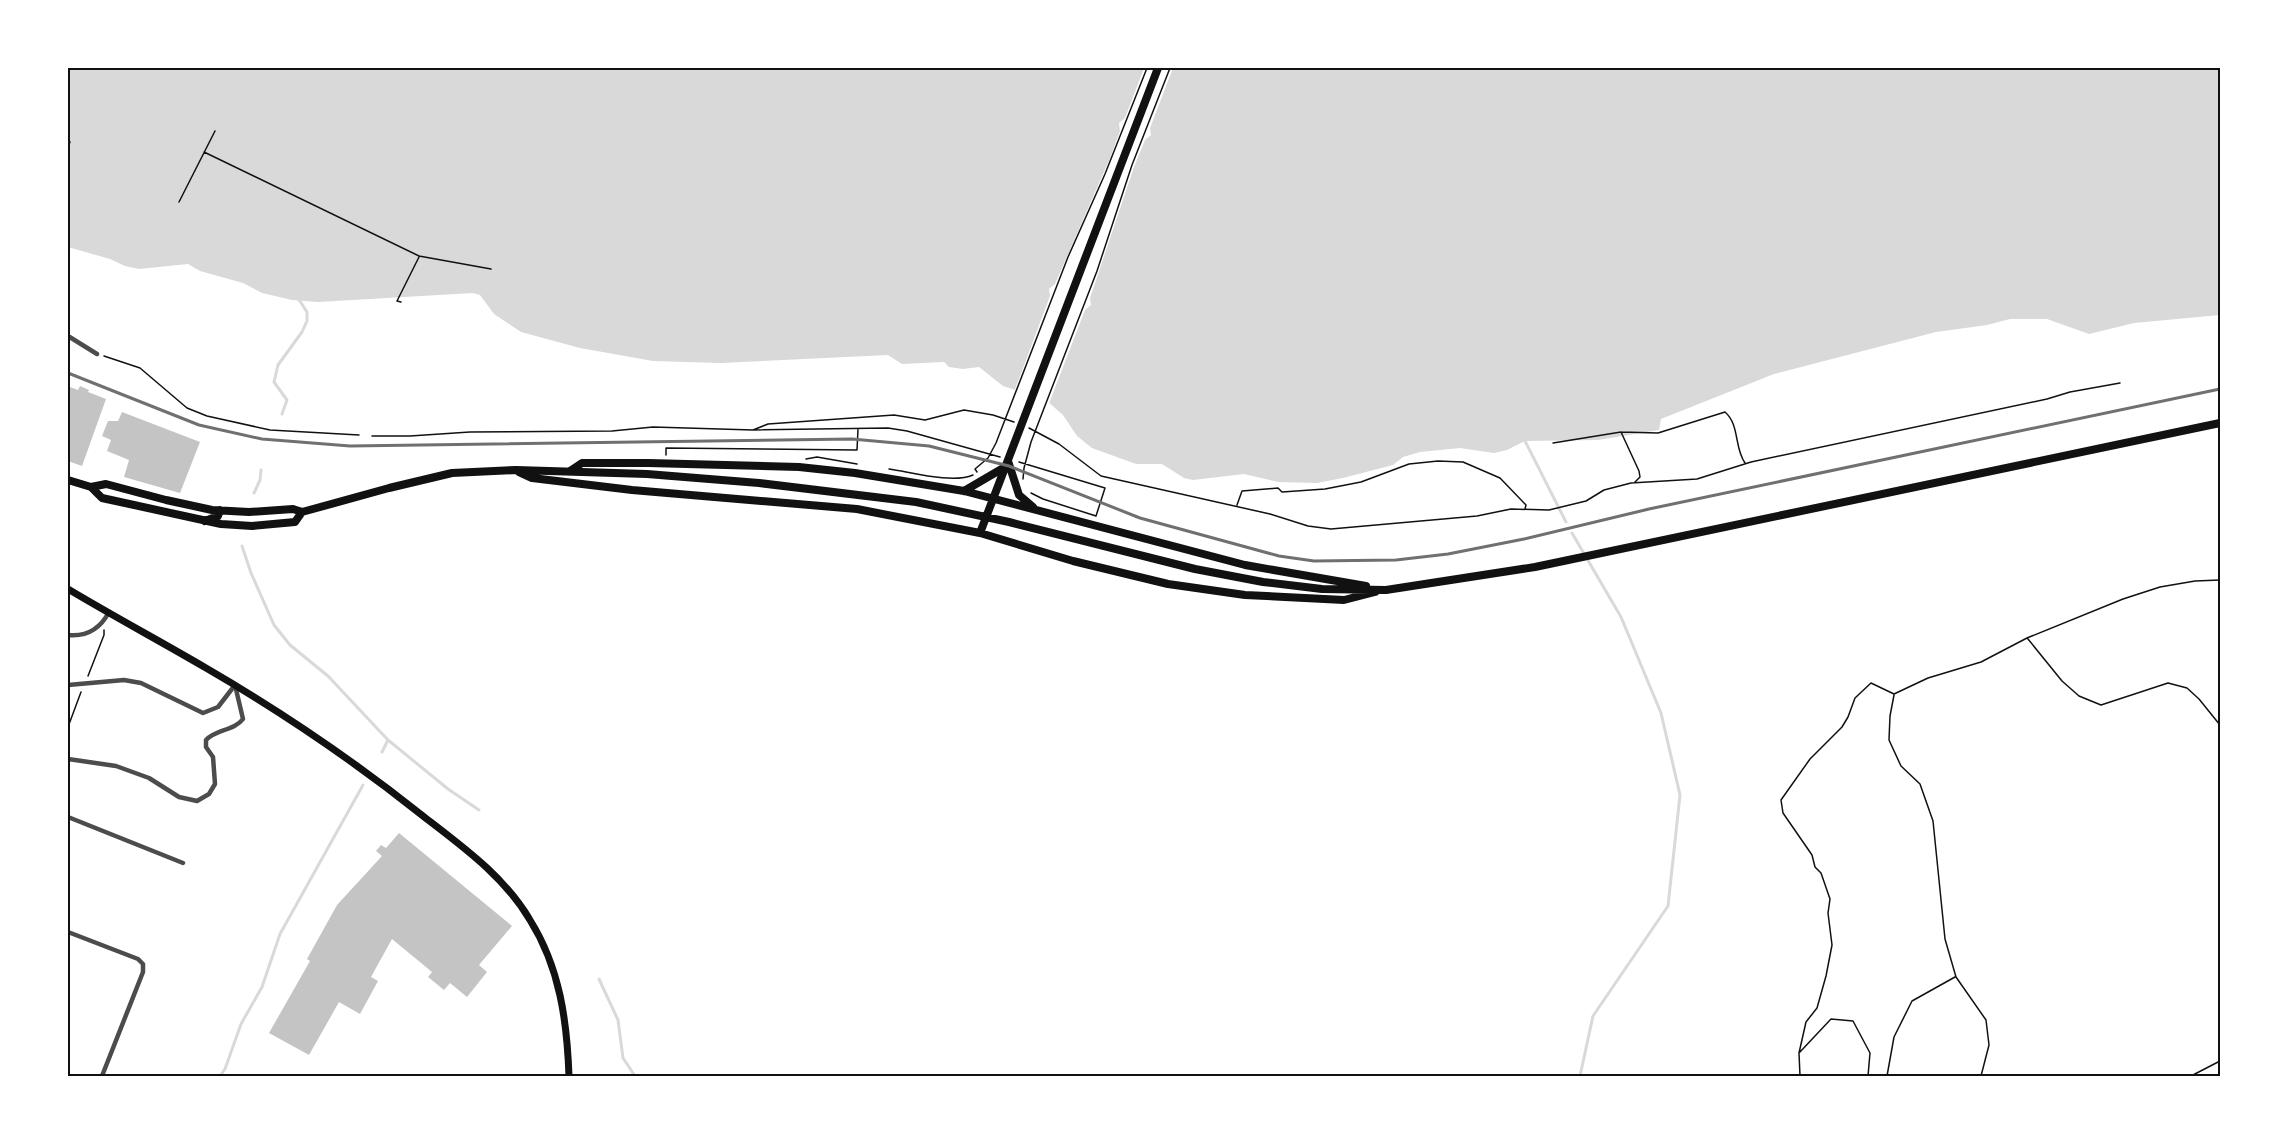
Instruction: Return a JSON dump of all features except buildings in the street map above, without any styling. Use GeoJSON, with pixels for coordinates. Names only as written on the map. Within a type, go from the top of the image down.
{"type":"FeatureCollection","features":[{"type":"Feature","properties":{"kind":"main road"},"geometry":{"type":"LineString","coordinates":[[980,532],[1158,68]]}},
{"type":"Feature","properties":{"kind":"main road"},"geometry":{"type":"LineString","coordinates":[[516,470],[532,478],[632,490],[857,509],[980,532],[1094,566],[1168,584],[1234,593],[1344,600],[1386,590],[1535,567],[2220,423]]}},
{"type":"Feature","properties":{"kind":"main road"},"geometry":{"type":"LineString","coordinates":[[570,471],[582,463],[709,464],[890,474],[964,491],[992,500],[1034,508],[1276,572],[1386,590]]}},
{"type":"Feature","properties":{"kind":"main road"},"geometry":{"type":"LineString","coordinates":[[964,491],[1006,463]]}},
{"type":"Feature","properties":{"kind":"main road"},"geometry":{"type":"LineString","coordinates":[[1006,463],[1019,495],[1034,508]]}},
{"type":"Feature","properties":{"kind":"main road"},"geometry":{"type":"LineString","coordinates":[[91,487],[106,484],[166,500],[220,510],[249,512],[293,509],[302,512],[452,473],[516,470],[647,474],[759,483],[916,502],[1009,522],[1195,569],[1251,580],[1322,588],[1386,590]]}},
{"type":"Feature","properties":{"kind":"main road"},"geometry":{"type":"LineString","coordinates":[[68,480],[91,487],[102,498],[237,526],[296,522],[302,512]]}},
{"type":"Feature","properties":{"kind":"main road"},"geometry":{"type":"LineString","coordinates":[[205,521],[218,516],[220,510]]}},
{"type":"Feature","properties":{"kind":"main road"},"geometry":{"type":"LineString","coordinates":[[68,589],[235,685],[333,748],[474,855],[512,893],[539,935],[557,979],[565,1015],[569,1077]]}},
{"type":"Feature","properties":{"kind":"street"},"geometry":{"type":"LineString","coordinates":[[68,336],[97,354]]}},
{"type":"Feature","properties":{"kind":"street"},"geometry":{"type":"LineString","coordinates":[[68,635],[89,633],[101,626],[109,612]]}},
{"type":"Feature","properties":{"kind":"street"},"geometry":{"type":"LineString","coordinates":[[68,685],[124,680],[141,683],[202,713],[218,707],[235,685]]}},
{"type":"Feature","properties":{"kind":"street"},"geometry":{"type":"LineString","coordinates":[[68,759],[116,766],[149,778],[178,797],[197,801],[209,794],[215,784],[213,757],[206,747],[206,740],[243,721],[244,717],[235,685]]}},
{"type":"Feature","properties":{"kind":"street"},"geometry":{"type":"LineString","coordinates":[[68,817],[183,863]]}},
{"type":"Feature","properties":{"kind":"street"},"geometry":{"type":"LineString","coordinates":[[68,932],[138,959],[143,964],[102,1077]]}},
{"type":"Feature","properties":{"kind":"path"},"geometry":{"type":"LineString","coordinates":[[890,474],[967,478],[978,473],[975,469],[988,458],[996,443],[1068,257],[1105,174],[1147,68]]}},
{"type":"Feature","properties":{"kind":"path"},"geometry":{"type":"LineString","coordinates":[[1024,484],[1024,468],[1031,442],[1097,271],[1132,165],[1170,68]]}},
{"type":"Feature","properties":{"kind":"path"},"geometry":{"type":"LineString","coordinates":[[179,202],[215,131]]}},
{"type":"Feature","properties":{"kind":"path"},"geometry":{"type":"LineString","coordinates":[[68,147],[70,142]]}},
{"type":"Feature","properties":{"kind":"path"},"geometry":{"type":"LineString","coordinates":[[204,152],[419,256],[491,269]]}},
{"type":"Feature","properties":{"kind":"path"},"geometry":{"type":"LineString","coordinates":[[401,302],[397,301],[419,256]]}},
{"type":"Feature","properties":{"kind":"path"},"geometry":{"type":"LineString","coordinates":[[97,354],[140,368],[187,408],[207,416],[270,430],[359,435]]}},
{"type":"Feature","properties":{"kind":"path"},"geometry":{"type":"LineString","coordinates":[[753,430],[768,424],[870,416],[898,416],[925,420],[964,410],[993,415],[1030,428],[1059,444],[1101,476],[1237,506],[1308,526],[1331,529],[1477,516],[1511,509],[1539,511],[1557,509],[1586,501],[1604,490],[1634,482],[1698,479],[1746,465],[2070,392],[2120,383]]}},
{"type":"Feature","properties":{"kind":"path"},"geometry":{"type":"LineString","coordinates":[[1553,443],[1621,432],[1658,433],[1725,411],[1737,433],[1741,457],[1746,465]]}},
{"type":"Feature","properties":{"kind":"path"},"geometry":{"type":"LineString","coordinates":[[372,436],[612,431],[653,428],[897,429],[999,456]]}},
{"type":"Feature","properties":{"kind":"path"},"geometry":{"type":"LineString","coordinates":[[666,455],[666,448],[857,450],[858,428]]}},
{"type":"Feature","properties":{"kind":"path"},"geometry":{"type":"LineString","coordinates":[[1621,432],[1639,471],[1640,477],[1634,482]]}},
{"type":"Feature","properties":{"kind":"path"},"geometry":{"type":"LineString","coordinates":[[806,459],[817,457],[859,464]]}},
{"type":"Feature","properties":{"kind":"path"},"geometry":{"type":"LineString","coordinates":[[1237,506],[1242,490],[1278,488],[1282,492],[1325,489],[1361,482],[1409,464],[1438,461],[1463,462],[1500,478],[1523,500],[1526,505],[1524,509]]}},
{"type":"Feature","properties":{"kind":"path"},"geometry":{"type":"LineString","coordinates":[[1019,462],[1105,488],[1096,516],[1043,499],[1026,489]]}},
{"type":"Feature","properties":{"kind":"path"},"geometry":{"type":"LineString","coordinates":[[1894,694],[1928,678],[1981,662],[2027,638],[2086,613],[2160,587],[2195,581],[2220,580]]}},
{"type":"Feature","properties":{"kind":"path"},"geometry":{"type":"LineString","coordinates":[[87,677],[104,635],[101,626]]}},
{"type":"Feature","properties":{"kind":"path"},"geometry":{"type":"LineString","coordinates":[[2027,638],[2062,681],[2079,696],[2101,705],[2168,683],[2187,688],[2220,725]]}},
{"type":"Feature","properties":{"kind":"path"},"geometry":{"type":"LineString","coordinates":[[1800,1077],[1799,1053],[1806,1022],[1817,1008],[1832,945],[1828,913],[1830,899],[1812,855],[1783,813],[1780,800],[1810,759],[1842,727],[1855,698],[1871,683],[1894,694]]}},
{"type":"Feature","properties":{"kind":"path"},"geometry":{"type":"LineString","coordinates":[[68,727],[83,688]]}},
{"type":"Feature","properties":{"kind":"path"},"geometry":{"type":"LineString","coordinates":[[1894,694],[1889,740],[1901,766],[1920,784],[1933,821],[1945,939],[1956,977],[1986,1020],[1989,1045],[1982,1077]]}},
{"type":"Feature","properties":{"kind":"path"},"geometry":{"type":"LineString","coordinates":[[1887,1077],[1894,1037],[1912,1001],[1956,977]]}},
{"type":"Feature","properties":{"kind":"path"},"geometry":{"type":"LineString","coordinates":[[1799,1053],[1831,1019],[1853,1022],[1870,1053],[1868,1077]]}},
{"type":"Feature","properties":{"kind":"path"},"geometry":{"type":"LineString","coordinates":[[2191,1077],[2220,1061]]}},
{"type":"Feature","properties":{"kind":"shaded area"},"geometry":{"type":"Polygon","coordinates":[[[68,68],[2220,68],[2220,315],[2134,323],[2089,334],[2047,319],[2010,319],[1987,325],[1936,332],[1774,374],[1661,419],[1659,430],[1598,440],[1525,441],[1507,450],[1494,453],[1460,448],[1420,452],[1403,457],[1393,465],[1317,483],[1278,482],[1244,474],[1193,480],[1184,478],[1162,464],[1136,464],[1092,448],[1077,436],[1063,415],[1047,401],[1003,386],[979,367],[963,369],[949,367],[944,362],[902,364],[888,355],[721,363],[653,361],[580,348],[521,332],[494,314],[480,295],[473,293],[318,302],[292,300],[262,293],[243,283],[200,271],[188,264],[139,269],[68,247],[68,68]]]}},
{"type":"Feature","properties":{"kind":"pier"},"geometry":{"type":"Polygon","coordinates":[[[1144,68],[1173,68],[1150,128],[1151,135],[1145,140],[1134,167],[1090,298],[1091,305],[1085,310],[1048,406],[1014,392],[1050,296],[1049,289],[1055,284],[1110,158],[1120,131],[1119,123],[1125,118],[1144,68]]]}},
{"type":"Feature","properties":{"kind":"waterway"},"geometry":{"type":"LineString","coordinates":[[282,414],[287,400],[274,382],[278,365],[302,332],[307,321],[307,312],[298,298]]}},
{"type":"Feature","properties":{"kind":"waterway"},"geometry":{"type":"LineString","coordinates":[[1525,441],[1566,522]]}},
{"type":"Feature","properties":{"kind":"waterway"},"geometry":{"type":"LineString","coordinates":[[254,493],[260,480],[261,470]]}},
{"type":"Feature","properties":{"kind":"waterway"},"geometry":{"type":"LineString","coordinates":[[1572,533],[1621,617],[1661,713],[1680,795],[1668,906],[1593,1016],[1580,1076]]}},
{"type":"Feature","properties":{"kind":"waterway"},"geometry":{"type":"LineString","coordinates":[[242,546],[274,625],[290,645],[328,676],[388,740],[382,752]]}},
{"type":"Feature","properties":{"kind":"waterway"},"geometry":{"type":"LineString","coordinates":[[388,740],[448,789],[479,810]]}},
{"type":"Feature","properties":{"kind":"waterway"},"geometry":{"type":"LineString","coordinates":[[220,1076],[225,1069],[241,1024],[262,987],[280,934],[363,785]]}},
{"type":"Feature","properties":{"kind":"waterway"},"geometry":{"type":"LineString","coordinates":[[599,979],[618,1020],[623,1058],[635,1076]]}},
{"type":"Feature","properties":{"kind":"railway"},"geometry":{"type":"LineString","coordinates":[[68,373],[199,425],[262,439],[350,446],[852,439],[929,446],[1009,466],[1140,518],[1279,556],[1314,561],[1396,560],[1448,554],[1524,539],[1649,509],[2220,389]]}}]}
